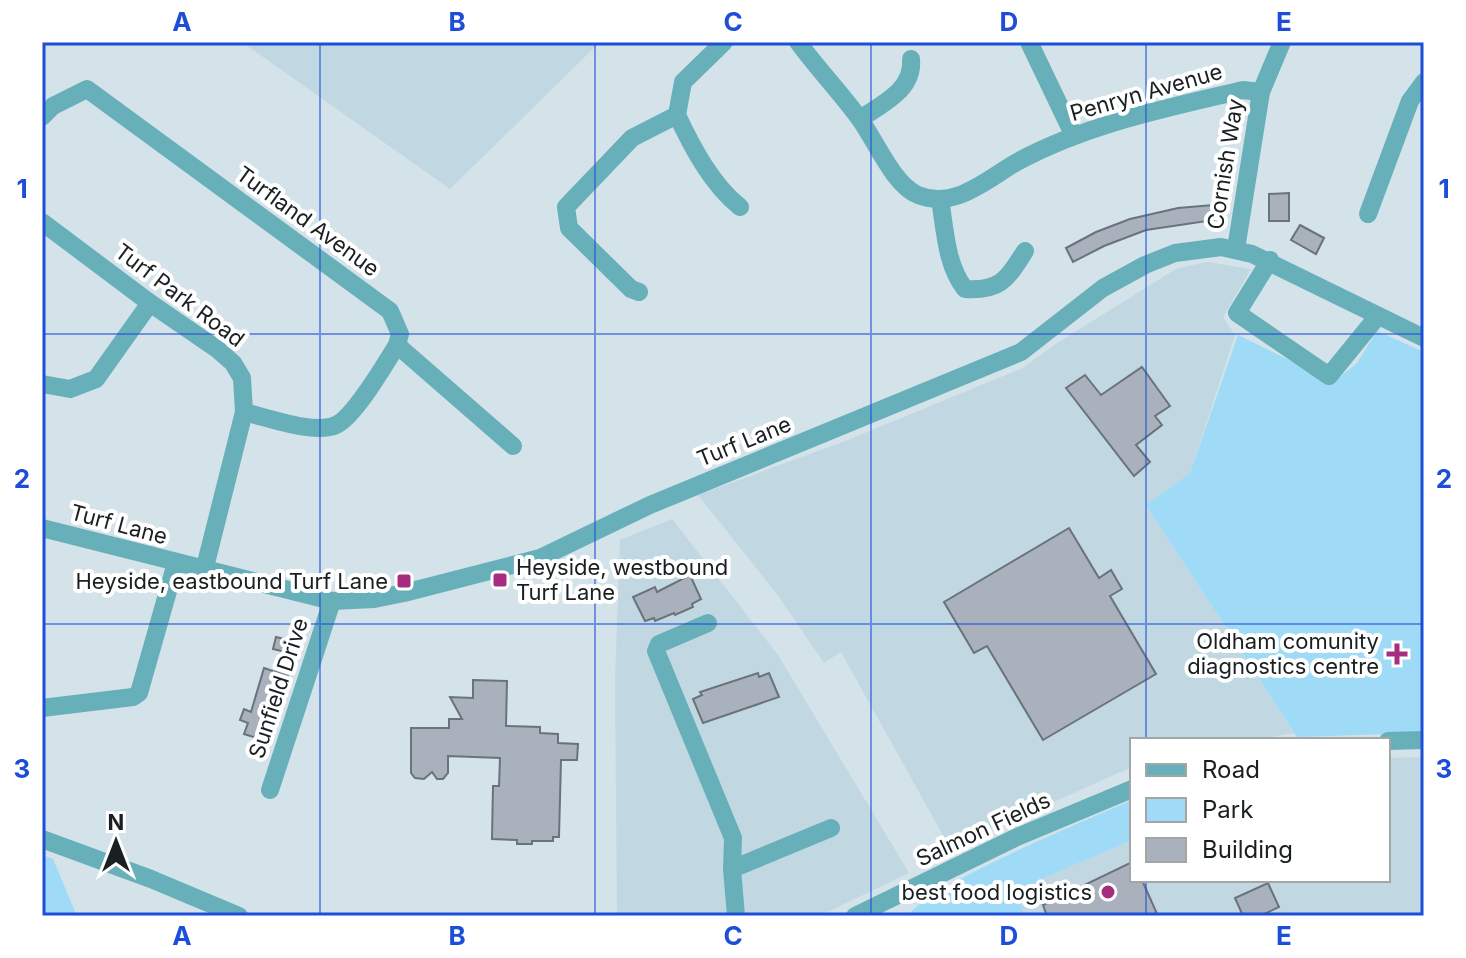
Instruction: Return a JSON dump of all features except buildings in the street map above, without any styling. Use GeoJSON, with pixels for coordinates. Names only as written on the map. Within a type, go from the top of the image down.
{"type":"FeatureCollection","features":[{"type":"Feature","properties":{"kind":"street"},"geometry":{"type":"LineString","coordinates":[[724,42],[683,82],[677,115],[687,137],[727,197],[740,207]]}},
{"type":"Feature","properties":{"kind":"street"},"geometry":{"type":"LineString","coordinates":[[798,42],[860,119],[899,179],[918,195],[940,199],[949,252],[957,280],[965,289],[986,290],[1006,280],[1025,251]]}},
{"type":"Feature","properties":{"kind":"street"},"geometry":{"type":"LineString","coordinates":[[1029,42],[1074,136]]}},
{"type":"Feature","properties":{"kind":"street","name":"Cornish Way"},"geometry":{"type":"LineString","coordinates":[[1236,249],[1261,92],[1282,42]]}},
{"type":"Feature","properties":{"kind":"street"},"geometry":{"type":"LineString","coordinates":[[860,119],[905,87],[912,68],[911,59]]}},
{"type":"Feature","properties":{"kind":"street"},"geometry":{"type":"LineString","coordinates":[[1368,214],[1410,101],[1424,82]]}},
{"type":"Feature","properties":{"kind":"street","name":"Turfland Avenue"},"geometry":{"type":"LineString","coordinates":[[42,117],[53,106],[87,89],[390,311],[400,334],[397,345]]}},
{"type":"Feature","properties":{"kind":"street","name":"Penryn Avenue"},"geometry":{"type":"LineString","coordinates":[[940,199],[957,197],[1019,161],[1074,136],[1136,116],[1243,90],[1261,92]]}},
{"type":"Feature","properties":{"kind":"street"},"geometry":{"type":"LineString","coordinates":[[639,292],[631,289],[569,228],[566,207],[632,138],[677,115]]}},
{"type":"Feature","properties":{"kind":"street","name":"Turf Park Road"},"geometry":{"type":"LineString","coordinates":[[42,222],[217,349],[233,363],[242,378],[244,412],[204,571]]}},
{"type":"Feature","properties":{"kind":"street","name":"Turf Lane"},"geometry":{"type":"LineString","coordinates":[[42,528],[332,601],[404,593],[540,558],[650,505],[1021,352],[1103,288],[1175,253],[1207,248],[1236,249],[1270,260],[1377,317],[1424,338]]}},
{"type":"Feature","properties":{"kind":"street"},"geometry":{"type":"LineString","coordinates":[[1270,260],[1237,313],[1329,376],[1377,317]]}},
{"type":"Feature","properties":{"kind":"street"},"geometry":{"type":"LineString","coordinates":[[42,384],[70,389],[96,379],[150,303]]}},
{"type":"Feature","properties":{"kind":"street"},"geometry":{"type":"LineString","coordinates":[[244,412],[312,428],[336,425],[357,405],[397,345],[513,446]]}},
{"type":"Feature","properties":{"kind":"street"},"geometry":{"type":"LineString","coordinates":[[42,708],[133,697],[139,693],[176,563]]}},
{"type":"Feature","properties":{"kind":"street","name":"Sunfield Drive"},"geometry":{"type":"LineString","coordinates":[[270,790],[332,601]]}},
{"type":"Feature","properties":{"kind":"street"},"geometry":{"type":"LineString","coordinates":[[708,623],[659,644],[656,651],[733,838],[736,916]]}},
{"type":"Feature","properties":{"kind":"street"},"geometry":{"type":"LineString","coordinates":[[1390,741],[1424,740]]}},
{"type":"Feature","properties":{"kind":"street","name":"Salmon Fields"},"geometry":{"type":"LineString","coordinates":[[855,916],[881,911],[1017,837],[1130,790]]}},
{"type":"Feature","properties":{"kind":"street"},"geometry":{"type":"LineString","coordinates":[[732,869],[831,828]]}},
{"type":"Feature","properties":{"kind":"street"},"geometry":{"type":"LineString","coordinates":[[42,839],[151,879],[239,916]]}},
{"type":"Feature","properties":{"kind":"shaded area"},"geometry":{"type":"Polygon","coordinates":[[[242,42],[600,42],[450,189],[242,42]]]}},
{"type":"Feature","properties":{"kind":"shaded area"},"geometry":{"type":"Polygon","coordinates":[[[1207,262],[1251,269],[1223,317],[1235,335],[1190,473],[1146,505],[1294,733],[1265,738],[1130,738],[1130,768],[950,848],[841,652],[824,663],[777,594],[698,495],[843,442],[1023,368],[1054,345],[1176,269],[1207,262]]]}},
{"type":"Feature","properties":{"kind":"shaded area"},"geometry":{"type":"Polygon","coordinates":[[[672,519],[778,655],[909,873],[819,916],[617,916],[615,679],[620,540],[672,519]]]}},
{"type":"Feature","properties":{"kind":"shaded area"},"geometry":{"type":"Polygon","coordinates":[[[1424,757],[1424,916],[1025,916],[1020,905],[1039,880],[1130,841],[1130,882],[1390,882],[1390,758],[1424,757]]]}},
{"type":"Feature","properties":{"kind":"green space"},"geometry":{"type":"Polygon","coordinates":[[[1377,331],[1424,352],[1424,733],[1297,737],[1146,505],[1190,473],[1238,335],[1334,382],[1357,363],[1377,331]]]}},
{"type":"Feature","properties":{"kind":"green space"},"geometry":{"type":"Polygon","coordinates":[[[1130,801],[1130,841],[1039,880],[1020,905],[1025,916],[908,916],[921,903],[945,888],[1130,801]]]}},
{"type":"Feature","properties":{"kind":"green space"},"geometry":{"type":"Polygon","coordinates":[[[42,855],[53,859],[77,916],[42,916],[42,855]]]}},
{"type":"Feature","properties":{"kind":"place","name":"Heyside, westbound Turf Lane"},"geometry":{"type":"Point","coordinates":[500,580]}},
{"type":"Feature","properties":{"kind":"place","name":"Heyside, eastbound Turf Lane"},"geometry":{"type":"Point","coordinates":[404,581]}},
{"type":"Feature","properties":{"kind":"place","name":"Oldham comunity diagnostics centre"},"geometry":{"type":"Point","coordinates":[1397,654]}},
{"type":"Feature","properties":{"kind":"place","name":"best food logistics"},"geometry":{"type":"Point","coordinates":[1108,892]}}]}
